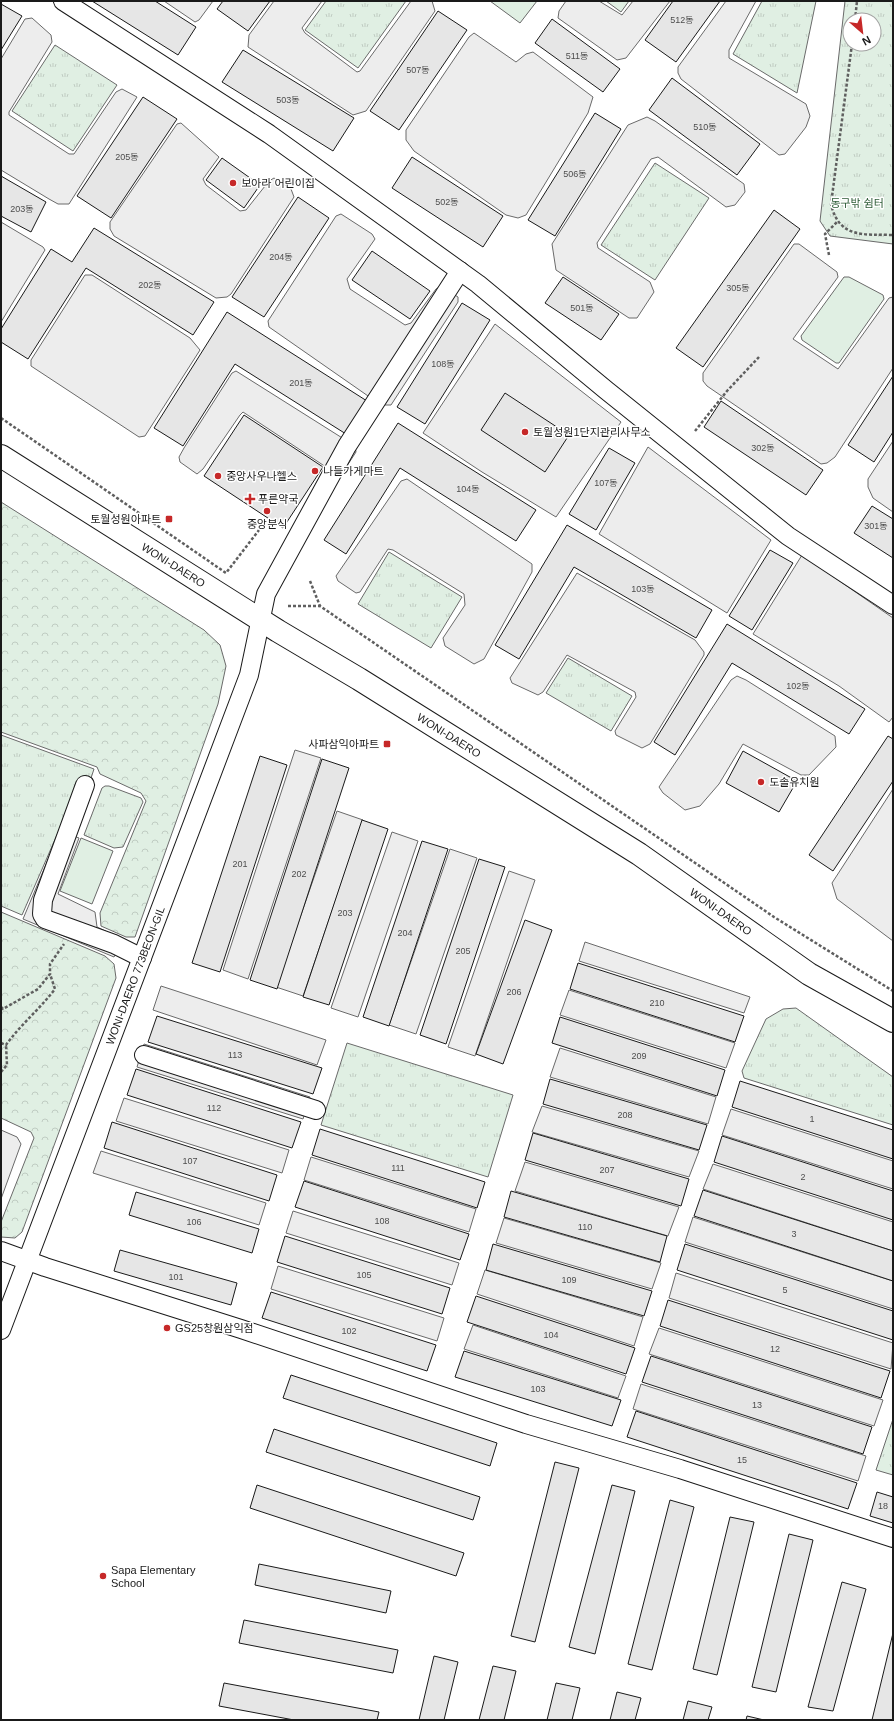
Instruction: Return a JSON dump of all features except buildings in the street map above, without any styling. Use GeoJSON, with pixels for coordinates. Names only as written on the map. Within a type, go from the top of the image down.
{"type":"FeatureCollection","features":[{"type":"Feature","properties":{"kind":"main road","name":"WONI-DAERO"},"geometry":{"type":"LineString","coordinates":[[1,456],[261,620],[359,678],[639,854],[809,974],[893,1021]]}},
{"type":"Feature","properties":{"kind":"street"},"geometry":{"type":"LineString","coordinates":[[63,1],[268,134],[460,271],[788,536],[893,605]]}},
{"type":"Feature","properties":{"kind":"street","name":"WONI-DAERO 773BEON-GIL"},"geometry":{"type":"LineString","coordinates":[[1,1330],[249,675],[266,594],[344,452],[460,271]]}},
{"type":"Feature","properties":{"kind":"street"},"geometry":{"type":"LineString","coordinates":[[85,785],[43,900],[42,914],[45,919],[114,944],[142,958]]}},
{"type":"Feature","properties":{"kind":"street"},"geometry":{"type":"LineString","coordinates":[[144,1056],[316,1110]]}},
{"type":"Feature","properties":{"kind":"street"},"geometry":{"type":"LineString","coordinates":[[1,1251],[27,1261],[241,1329],[526,1424],[687,1472],[893,1538]]}},
{"type":"Feature","properties":{"kind":"path"},"geometry":{"type":"LineString","coordinates":[[856,12],[857,1]]}},
{"type":"Feature","properties":{"kind":"path"},"geometry":{"type":"LineString","coordinates":[[851,52],[831,204],[837,222],[844,228],[854,232],[893,236]]}},
{"type":"Feature","properties":{"kind":"path"},"geometry":{"type":"LineString","coordinates":[[829,255],[825,234],[837,222]]}},
{"type":"Feature","properties":{"kind":"path"},"geometry":{"type":"LineString","coordinates":[[695,431],[727,391],[759,357]]}},
{"type":"Feature","properties":{"kind":"path"},"geometry":{"type":"LineString","coordinates":[[1,418],[226,573],[258,530]]}},
{"type":"Feature","properties":{"kind":"path"},"geometry":{"type":"LineString","coordinates":[[310,582],[320,606],[774,917],[893,991]]}},
{"type":"Feature","properties":{"kind":"path"},"geometry":{"type":"LineString","coordinates":[[288,606],[320,606]]}},
{"type":"Feature","properties":{"kind":"path"},"geometry":{"type":"LineString","coordinates":[[1,1072],[7,1065],[6,1045],[19,1026],[40,1009],[55,989],[50,974],[50,964],[65,943]]}},
{"type":"Feature","properties":{"kind":"path"},"geometry":{"type":"LineString","coordinates":[[1,1007],[3,1009],[38,989],[50,974]]}},
{"type":"Feature","properties":{"kind":"path"},"geometry":{"type":"LineString","coordinates":[[1,1044],[6,1045]]}},
{"type":"Feature","properties":{"kind":"green space"},"geometry":{"type":"Polygon","coordinates":[[[326,1],[406,1],[358,68],[305,30],[326,1]]]}},
{"type":"Feature","properties":{"kind":"green space"},"geometry":{"type":"Polygon","coordinates":[[[490,1],[537,1],[520,23],[490,1]]]}},
{"type":"Feature","properties":{"kind":"green space"},"geometry":{"type":"Polygon","coordinates":[[[606,1],[629,1],[621,12],[606,1]]]}},
{"type":"Feature","properties":{"kind":"green space"},"geometry":{"type":"Polygon","coordinates":[[[762,1],[816,1],[797,93],[733,54],[762,1]]]}},
{"type":"Feature","properties":{"kind":"green space","name":"동구밖 쉼터"},"geometry":{"type":"Polygon","coordinates":[[[845,1],[893,1],[893,244],[830,236],[820,221],[842,27],[842,52],[882,52],[882,12],[844,12],[845,1]]]}},
{"type":"Feature","properties":{"kind":"green space"},"geometry":{"type":"Polygon","coordinates":[[[55,45],[117,85],[73,151],[12,111],[55,45]]]}},
{"type":"Feature","properties":{"kind":"green space"},"geometry":{"type":"Polygon","coordinates":[[[655,163],[709,198],[655,280],[601,245],[655,163]]]}},
{"type":"Feature","properties":{"kind":"green space"},"geometry":{"type":"Polygon","coordinates":[[[844,277],[849,277],[883,295],[884,299],[839,363],[836,363],[802,340],[801,336],[844,277]]]}},
{"type":"Feature","properties":{"kind":"green space"},"geometry":{"type":"Polygon","coordinates":[[[1,502],[204,630],[220,645],[226,666],[218,704],[135,937],[126,937],[101,926],[100,913],[146,801],[141,793],[100,774],[97,767],[1,732],[1,502]]]}},
{"type":"Feature","properties":{"kind":"green space"},"geometry":{"type":"Polygon","coordinates":[[[389,552],[462,597],[431,648],[358,604],[389,552]]]}},
{"type":"Feature","properties":{"kind":"green space"},"geometry":{"type":"Polygon","coordinates":[[[568,658],[632,696],[611,731],[546,693],[568,658]]]}},
{"type":"Feature","properties":{"kind":"green space"},"geometry":{"type":"Polygon","coordinates":[[[1,735],[94,769],[73,833],[60,828],[22,915],[1,906],[1,735]]]}},
{"type":"Feature","properties":{"kind":"green space"},"geometry":{"type":"Polygon","coordinates":[[[109,786],[141,798],[143,802],[123,847],[114,848],[84,835],[102,788],[109,786]]]}},
{"type":"Feature","properties":{"kind":"green space"},"geometry":{"type":"Polygon","coordinates":[[[81,838],[113,851],[92,904],[60,891],[81,838]]]}},
{"type":"Feature","properties":{"kind":"green space"},"geometry":{"type":"Polygon","coordinates":[[[1,912],[105,956],[114,964],[116,978],[22,1232],[15,1238],[1,1237],[1,1222],[34,1138],[31,1132],[1,1118],[1,912]]]}},
{"type":"Feature","properties":{"kind":"green space"},"geometry":{"type":"Polygon","coordinates":[[[796,1008],[893,1077],[893,1125],[744,1078],[742,1071],[766,1019],[783,1009],[796,1008]]]}},
{"type":"Feature","properties":{"kind":"green space"},"geometry":{"type":"Polygon","coordinates":[[[347,1043],[513,1095],[488,1177],[321,1125],[347,1043]]]}},
{"type":"Feature","properties":{"kind":"green space"},"geometry":{"type":"Polygon","coordinates":[[[893,1419],[893,1475],[876,1470],[893,1419]]]}},
{"type":"Feature","properties":{"kind":"shaded area"},"geometry":{"type":"Polygon","coordinates":[[[164,1],[213,1],[199,20],[195,22],[164,1]]]}},
{"type":"Feature","properties":{"kind":"shaded area"},"geometry":{"type":"Polygon","coordinates":[[[274,1],[322,1],[302,28],[305,33],[357,72],[360,71],[411,1],[432,1],[435,11],[366,111],[353,115],[248,47],[249,35],[274,1]]]}},
{"type":"Feature","properties":{"kind":"shaded area"},"geometry":{"type":"Polygon","coordinates":[[[566,1],[599,1],[622,15],[633,1],[670,1],[626,58],[617,60],[558,18],[559,11],[566,1]]]}},
{"type":"Feature","properties":{"kind":"shaded area"},"geometry":{"type":"Polygon","coordinates":[[[726,1],[756,1],[729,50],[729,58],[806,104],[810,116],[806,127],[785,154],[779,155],[681,79],[678,73],[678,67],[726,1]]]}},
{"type":"Feature","properties":{"kind":"shaded area"},"geometry":{"type":"Polygon","coordinates":[[[32,18],[51,35],[52,42],[9,112],[9,115],[69,154],[74,154],[116,92],[122,89],[137,97],[69,204],[58,204],[1,170],[1,59],[25,19],[32,18]]]}},
{"type":"Feature","properties":{"kind":"shaded area"},"geometry":{"type":"Polygon","coordinates":[[[474,33],[516,62],[526,54],[533,52],[593,97],[588,113],[526,215],[518,218],[506,215],[414,151],[406,140],[406,130],[469,37],[474,33]]]}},
{"type":"Feature","properties":{"kind":"shaded area"},"geometry":{"type":"Polygon","coordinates":[[[647,117],[655,121],[744,184],[745,192],[735,205],[726,207],[658,157],[651,159],[597,243],[598,248],[650,282],[654,292],[637,318],[629,318],[556,270],[552,244],[628,125],[647,117]]]}},
{"type":"Feature","properties":{"kind":"shaded area"},"geometry":{"type":"Polygon","coordinates":[[[181,123],[219,157],[203,179],[206,185],[240,211],[246,210],[269,181],[274,178],[291,189],[294,197],[231,294],[227,297],[216,298],[114,236],[110,229],[110,222],[177,124],[181,123]]]}},
{"type":"Feature","properties":{"kind":"shaded area"},"geometry":{"type":"Polygon","coordinates":[[[341,214],[372,234],[375,239],[347,279],[350,289],[405,325],[411,323],[436,289],[441,286],[458,297],[458,302],[391,405],[381,405],[269,327],[268,321],[336,216],[341,214]]]}},
{"type":"Feature","properties":{"kind":"shaded area"},"geometry":{"type":"Polygon","coordinates":[[[1,222],[43,247],[45,250],[1,322],[1,222]]]}},
{"type":"Feature","properties":{"kind":"shaded area"},"geometry":{"type":"Polygon","coordinates":[[[794,244],[799,244],[837,272],[838,277],[793,339],[838,369],[889,298],[893,297],[893,368],[835,457],[827,463],[821,464],[707,386],[703,381],[703,373],[794,244]]]}},
{"type":"Feature","properties":{"kind":"shaded area"},"geometry":{"type":"Polygon","coordinates":[[[85,275],[92,275],[190,338],[200,350],[145,436],[139,437],[31,366],[31,360],[85,275]]]}},
{"type":"Feature","properties":{"kind":"shaded area"},"geometry":{"type":"Polygon","coordinates":[[[495,324],[621,422],[556,517],[482,472],[423,433],[495,324]]]}},
{"type":"Feature","properties":{"kind":"shaded area"},"geometry":{"type":"Polygon","coordinates":[[[236,371],[355,446],[356,452],[343,472],[338,475],[243,412],[203,469],[197,474],[180,462],[179,457],[184,448],[232,373],[236,371]]]}},
{"type":"Feature","properties":{"kind":"shaded area"},"geometry":{"type":"Polygon","coordinates":[[[893,441],[893,512],[873,498],[868,487],[868,479],[893,441]]]}},
{"type":"Feature","properties":{"kind":"shaded area"},"geometry":{"type":"Polygon","coordinates":[[[648,447],[771,540],[727,613],[599,534],[648,447]]]}},
{"type":"Feature","properties":{"kind":"shaded area"},"geometry":{"type":"Polygon","coordinates":[[[407,479],[532,564],[532,572],[484,659],[474,664],[445,646],[443,638],[465,605],[464,594],[393,550],[388,549],[360,592],[356,593],[338,581],[336,576],[401,481],[407,479]]]}},
{"type":"Feature","properties":{"kind":"shaded area"},"geometry":{"type":"Polygon","coordinates":[[[802,555],[893,618],[893,717],[889,722],[839,686],[753,634],[802,555]]]}},
{"type":"Feature","properties":{"kind":"shaded area"},"geometry":{"type":"Polygon","coordinates":[[[577,573],[695,640],[704,652],[704,655],[650,744],[642,748],[616,735],[615,731],[636,697],[635,692],[567,655],[543,692],[538,695],[512,683],[510,678],[577,573]]]}},
{"type":"Feature","properties":{"kind":"shaded area"},"geometry":{"type":"Polygon","coordinates":[[[737,676],[746,680],[835,736],[836,747],[809,775],[801,775],[743,744],[719,784],[700,806],[685,810],[663,793],[659,787],[731,680],[737,676]]]}},
{"type":"Feature","properties":{"kind":"shaded area"},"geometry":{"type":"Polygon","coordinates":[[[295,750],[321,758],[248,979],[223,970],[295,750]]]}},
{"type":"Feature","properties":{"kind":"shaded area"},"geometry":{"type":"Polygon","coordinates":[[[893,789],[893,941],[837,899],[832,883],[893,789]]]}},
{"type":"Feature","properties":{"kind":"shaded area"},"geometry":{"type":"Polygon","coordinates":[[[337,811],[363,820],[303,996],[276,987],[337,811]]]}},
{"type":"Feature","properties":{"kind":"shaded area"},"geometry":{"type":"Polygon","coordinates":[[[60,831],[79,838],[58,894],[95,912],[97,927],[120,938],[123,941],[114,957],[23,919],[60,831]]]}},
{"type":"Feature","properties":{"kind":"shaded area"},"geometry":{"type":"Polygon","coordinates":[[[392,832],[418,841],[358,1017],[331,1008],[392,832]]]}},
{"type":"Feature","properties":{"kind":"shaded area"},"geometry":{"type":"Polygon","coordinates":[[[450,849],[477,858],[416,1034],[389,1025],[450,849]]]}},
{"type":"Feature","properties":{"kind":"shaded area"},"geometry":{"type":"Polygon","coordinates":[[[509,871],[535,880],[475,1056],[448,1047],[509,871]]]}},
{"type":"Feature","properties":{"kind":"shaded area"},"geometry":{"type":"Polygon","coordinates":[[[585,942],[750,997],[744,1013],[579,961],[585,942]]]}},
{"type":"Feature","properties":{"kind":"shaded area"},"geometry":{"type":"Polygon","coordinates":[[[161,986],[326,1040],[317,1065],[153,1010],[161,986]]]}},
{"type":"Feature","properties":{"kind":"shaded area"},"geometry":{"type":"Polygon","coordinates":[[[569,990],[735,1043],[726,1068],[560,1015],[569,990]]]}},
{"type":"Feature","properties":{"kind":"shaded area"},"geometry":{"type":"Polygon","coordinates":[[[144,1044],[310,1097],[303,1119],[137,1067],[144,1044]]]}},
{"type":"Feature","properties":{"kind":"shaded area"},"geometry":{"type":"Polygon","coordinates":[[[560,1048],[716,1097],[708,1124],[550,1077],[560,1048]]]}},
{"type":"Feature","properties":{"kind":"shaded area"},"geometry":{"type":"Polygon","coordinates":[[[124,1098],[289,1150],[282,1173],[116,1121],[124,1098]]]}},
{"type":"Feature","properties":{"kind":"shaded area"},"geometry":{"type":"Polygon","coordinates":[[[542,1106],[699,1151],[689,1177],[532,1132],[542,1106]]]}},
{"type":"Feature","properties":{"kind":"shaded area"},"geometry":{"type":"Polygon","coordinates":[[[731,1109],[893,1161],[893,1189],[722,1135],[731,1109]]]}},
{"type":"Feature","properties":{"kind":"shaded area"},"geometry":{"type":"Polygon","coordinates":[[[1,1130],[17,1137],[21,1144],[1,1199],[1,1130]]]}},
{"type":"Feature","properties":{"kind":"shaded area"},"geometry":{"type":"Polygon","coordinates":[[[101,1151],[266,1203],[259,1225],[93,1173],[101,1151]]]}},
{"type":"Feature","properties":{"kind":"shaded area"},"geometry":{"type":"Polygon","coordinates":[[[311,1157],[476,1209],[469,1232],[304,1180],[311,1157]]]}},
{"type":"Feature","properties":{"kind":"shaded area"},"geometry":{"type":"Polygon","coordinates":[[[525,1162],[679,1207],[668,1236],[515,1191],[525,1162]]]}},
{"type":"Feature","properties":{"kind":"shaded area"},"geometry":{"type":"Polygon","coordinates":[[[713,1164],[893,1222],[893,1251],[703,1189],[713,1164]]]}},
{"type":"Feature","properties":{"kind":"shaded area"},"geometry":{"type":"Polygon","coordinates":[[[293,1211],[459,1263],[452,1285],[286,1233],[293,1211]]]}},
{"type":"Feature","properties":{"kind":"shaded area"},"geometry":{"type":"Polygon","coordinates":[[[693,1217],[893,1281],[893,1309],[685,1242],[693,1217]]]}},
{"type":"Feature","properties":{"kind":"shaded area"},"geometry":{"type":"Polygon","coordinates":[[[504,1218],[661,1263],[652,1289],[496,1243],[504,1218]]]}},
{"type":"Feature","properties":{"kind":"shaded area"},"geometry":{"type":"Polygon","coordinates":[[[278,1266],[444,1318],[437,1341],[271,1289],[278,1266]]]}},
{"type":"Feature","properties":{"kind":"shaded area"},"geometry":{"type":"Polygon","coordinates":[[[485,1270],[643,1317],[634,1346],[477,1294],[485,1270]]]}},
{"type":"Feature","properties":{"kind":"shaded area"},"geometry":{"type":"Polygon","coordinates":[[[676,1273],[893,1343],[891,1369],[669,1298],[676,1273]]]}},
{"type":"Feature","properties":{"kind":"shaded area"},"geometry":{"type":"Polygon","coordinates":[[[473,1325],[626,1376],[618,1398],[464,1349],[473,1325]]]}},
{"type":"Feature","properties":{"kind":"shaded area"},"geometry":{"type":"Polygon","coordinates":[[[659,1328],[883,1400],[874,1426],[649,1354],[659,1328]]]}},
{"type":"Feature","properties":{"kind":"shaded area"},"geometry":{"type":"Polygon","coordinates":[[[641,1384],[866,1456],[858,1481],[633,1409],[641,1384]]]}},
{"type":"Feature","properties":{"kind":"place","name":"보아라 어린이집"},"geometry":{"type":"Point","coordinates":[233,183]}},
{"type":"Feature","properties":{"kind":"place","name":"토월성원1단지관리사무소"},"geometry":{"type":"Point","coordinates":[525,432]}},
{"type":"Feature","properties":{"kind":"place","name":"나들가게마트"},"geometry":{"type":"Point","coordinates":[315,471]}},
{"type":"Feature","properties":{"kind":"place","name":"중앙사우나헬스"},"geometry":{"type":"Point","coordinates":[218,476]}},
{"type":"Feature","properties":{"kind":"place","name":"푸른약국"},"geometry":{"type":"Point","coordinates":[250,499]}},
{"type":"Feature","properties":{"kind":"place","name":"중앙분식"},"geometry":{"type":"Point","coordinates":[267,511]}},
{"type":"Feature","properties":{"kind":"place","name":"토월성원아파트"},"geometry":{"type":"Point","coordinates":[169,519]}},
{"type":"Feature","properties":{"kind":"place","name":"사파삼익아파트"},"geometry":{"type":"Point","coordinates":[387,744]}},
{"type":"Feature","properties":{"kind":"place","name":"도솔유치원"},"geometry":{"type":"Point","coordinates":[761,782]}},
{"type":"Feature","properties":{"kind":"place","name":"GS25창원삼익점"},"geometry":{"type":"Point","coordinates":[167,1328]}},
{"type":"Feature","properties":{"kind":"place","name":"Sapa Elementary School"},"geometry":{"type":"Point","coordinates":[103,1576]}}]}
